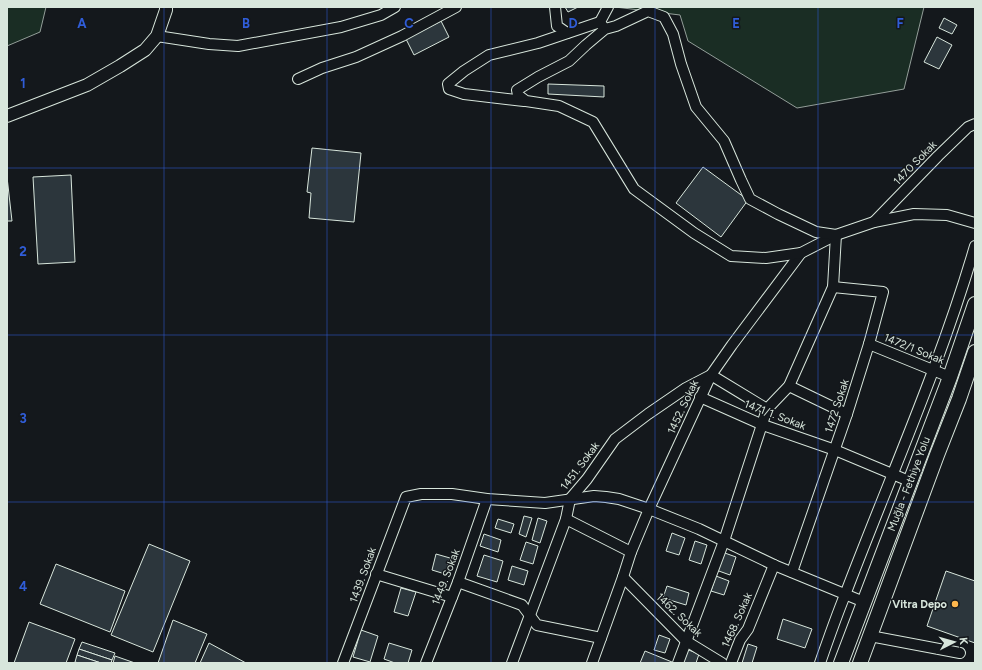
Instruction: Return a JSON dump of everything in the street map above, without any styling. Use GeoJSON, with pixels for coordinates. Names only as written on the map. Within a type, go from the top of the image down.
{"type":"FeatureCollection","features":[{"type":"Feature","properties":{"kind":"highway","name":"Muğla - Fethiye Yolu"},"geometry":{"type":"LineString","coordinates":[[841,663],[950,377],[975,304]]}},
{"type":"Feature","properties":{"kind":"highway","name":"Muğla - Fethiye Yolu"},"geometry":{"type":"LineString","coordinates":[[860,663],[975,354]]}},
{"type":"Feature","properties":{"kind":"main road"},"geometry":{"type":"LineString","coordinates":[[7,116],[87,85],[145,50],[157,36],[166,7]]}},
{"type":"Feature","properties":{"kind":"street"},"geometry":{"type":"LineString","coordinates":[[157,36],[209,44],[238,46],[341,27],[380,15],[395,7]]}},
{"type":"Feature","properties":{"kind":"street"},"geometry":{"type":"LineString","coordinates":[[298,79],[322,68],[356,57],[402,36],[456,7]]}},
{"type":"Feature","properties":{"kind":"street"},"geometry":{"type":"LineString","coordinates":[[555,7],[557,26],[567,33]]}},
{"type":"Feature","properties":{"kind":"street"},"geometry":{"type":"LineString","coordinates":[[526,101],[518,95],[517,90],[569,61],[603,26],[608,7]]}},
{"type":"Feature","properties":{"kind":"street"},"geometry":{"type":"LineString","coordinates":[[678,663],[724,541],[767,409],[789,386],[833,287],[836,235],[816,232],[750,199],[724,141],[696,107],[681,64],[673,34],[664,17],[648,11],[616,26],[603,26],[567,33],[538,43],[489,55],[464,71],[448,84],[449,89],[464,94],[559,106],[593,122],[634,189],[694,233],[731,256],[766,258],[801,253]]}},
{"type":"Feature","properties":{"kind":"street","name":"1470 Sokak"},"geometry":{"type":"LineString","coordinates":[[874,222],[938,156],[968,127],[975,124]]}},
{"type":"Feature","properties":{"kind":"street","name":"1452. Sokak"},"geometry":{"type":"LineString","coordinates":[[592,663],[631,552],[649,509],[711,375],[801,253],[836,235],[874,222],[914,214],[947,215],[975,223]]}},
{"type":"Feature","properties":{"kind":"street"},"geometry":{"type":"LineString","coordinates":[[820,663],[845,595],[934,370],[965,281],[975,246]]}},
{"type":"Feature","properties":{"kind":"street","name":"1472 Sokak"},"geometry":{"type":"LineString","coordinates":[[792,572],[870,344],[883,292],[833,287]]}},
{"type":"Feature","properties":{"kind":"street","name":"1472/1 Sokak"},"geometry":{"type":"LineString","coordinates":[[870,344],[950,377]]}},
{"type":"Feature","properties":{"kind":"street"},"geometry":{"type":"LineString","coordinates":[[711,375],[767,409]]}},
{"type":"Feature","properties":{"kind":"street","name":"1451. Sokak"},"geometry":{"type":"LineString","coordinates":[[512,663],[566,519],[570,499],[587,479],[615,439],[686,388],[711,375]]}},
{"type":"Feature","properties":{"kind":"street"},"geometry":{"type":"LineString","coordinates":[[789,386],[847,414]]}},
{"type":"Feature","properties":{"kind":"street","name":"1471/1. Sokak"},"geometry":{"type":"LineString","coordinates":[[700,397],[763,425],[835,450],[910,481]]}},
{"type":"Feature","properties":{"kind":"street","name":"1439. Sokak"},"geometry":{"type":"LineString","coordinates":[[343,663],[406,497],[421,494],[452,494],[487,499]]}},
{"type":"Feature","properties":{"kind":"street"},"geometry":{"type":"LineString","coordinates":[[487,499],[545,503],[594,496],[620,499],[699,529],[774,565],[864,602]]}},
{"type":"Feature","properties":{"kind":"street","name":"1449. Sokak"},"geometry":{"type":"LineString","coordinates":[[426,663],[458,582],[487,499]]}},
{"type":"Feature","properties":{"kind":"street"},"geometry":{"type":"LineString","coordinates":[[566,519],[631,552]]}},
{"type":"Feature","properties":{"kind":"street","name":"1468. Sokak"},"geometry":{"type":"LineString","coordinates":[[732,663],[740,640],[748,629],[774,565]]}},
{"type":"Feature","properties":{"kind":"street"},"geometry":{"type":"LineString","coordinates":[[376,574],[452,597]]}},
{"type":"Feature","properties":{"kind":"street","name":"1462. Sokak"},"geometry":{"type":"LineString","coordinates":[[623,577],[686,641],[722,663]]}},
{"type":"Feature","properties":{"kind":"street"},"geometry":{"type":"LineString","coordinates":[[458,582],[522,605],[537,625],[601,638]]}},
{"type":"Feature","properties":{"kind":"street"},"geometry":{"type":"LineString","coordinates":[[870,636],[960,653]]}},
{"type":"Feature","properties":{"kind":"green space"},"geometry":{"type":"Polygon","coordinates":[[[7,7],[46,7],[40,32],[7,46],[7,7]]]}},
{"type":"Feature","properties":{"kind":"green space"},"geometry":{"type":"Polygon","coordinates":[[[615,7],[924,7],[904,89],[797,108],[688,41],[680,15],[615,7]]]}},
{"type":"Feature","properties":{"kind":"building"},"geometry":{"type":"Polygon","coordinates":[[[565,7],[578,7],[568,12],[565,7]]]}},
{"type":"Feature","properties":{"kind":"building"},"geometry":{"type":"Polygon","coordinates":[[[944,18],[957,25],[952,34],[939,28],[944,18]]]}},
{"type":"Feature","properties":{"kind":"building"},"geometry":{"type":"Polygon","coordinates":[[[441,21],[449,37],[414,55],[406,39],[441,21]]]}},
{"type":"Feature","properties":{"kind":"building"},"geometry":{"type":"Polygon","coordinates":[[[937,37],[952,45],[939,69],[924,62],[937,37]]]}},
{"type":"Feature","properties":{"kind":"building"},"geometry":{"type":"Polygon","coordinates":[[[548,84],[604,86],[604,97],[548,94],[548,84]]]}},
{"type":"Feature","properties":{"kind":"building"},"geometry":{"type":"Polygon","coordinates":[[[312,148],[361,153],[354,222],[309,218],[311,193],[307,192],[312,148]]]}},
{"type":"Feature","properties":{"kind":"building"},"geometry":{"type":"Polygon","coordinates":[[[703,167],[748,200],[721,237],[676,203],[703,167]]]}},
{"type":"Feature","properties":{"kind":"building"},"geometry":{"type":"Polygon","coordinates":[[[71,175],[75,262],[38,264],[33,177],[71,175]]]}},
{"type":"Feature","properties":{"kind":"building"},"geometry":{"type":"Polygon","coordinates":[[[7,177],[12,221],[7,221],[7,177]]]}},
{"type":"Feature","properties":{"kind":"building"},"geometry":{"type":"Polygon","coordinates":[[[524,516],[532,518],[526,537],[519,534],[524,516]]]}},
{"type":"Feature","properties":{"kind":"building"},"geometry":{"type":"Polygon","coordinates":[[[538,518],[547,521],[540,543],[532,540],[538,518]]]}},
{"type":"Feature","properties":{"kind":"building"},"geometry":{"type":"Polygon","coordinates":[[[498,519],[514,524],[511,533],[495,528],[498,519]]]}},
{"type":"Feature","properties":{"kind":"building"},"geometry":{"type":"Polygon","coordinates":[[[672,533],[685,538],[679,555],[666,551],[672,533]]]}},
{"type":"Feature","properties":{"kind":"building"},"geometry":{"type":"Polygon","coordinates":[[[484,534],[501,540],[498,552],[480,546],[484,534]]]}},
{"type":"Feature","properties":{"kind":"building"},"geometry":{"type":"Polygon","coordinates":[[[695,541],[707,545],[701,564],[689,560],[695,541]]]}},
{"type":"Feature","properties":{"kind":"building"},"geometry":{"type":"Polygon","coordinates":[[[526,542],[538,546],[533,564],[520,560],[526,542]]]}},
{"type":"Feature","properties":{"kind":"building"},"geometry":{"type":"Polygon","coordinates":[[[149,544],[190,561],[153,652],[111,635],[149,544]]]}},
{"type":"Feature","properties":{"kind":"building"},"geometry":{"type":"Polygon","coordinates":[[[722,552],[736,557],[730,575],[716,570],[722,552]]]}},
{"type":"Feature","properties":{"kind":"building"},"geometry":{"type":"Polygon","coordinates":[[[436,554],[450,558],[445,574],[432,570],[436,554]]]}},
{"type":"Feature","properties":{"kind":"building"},"geometry":{"type":"Polygon","coordinates":[[[484,555],[503,561],[497,582],[477,576],[484,555]]]}},
{"type":"Feature","properties":{"kind":"building"},"geometry":{"type":"Polygon","coordinates":[[[56,564],[125,591],[110,632],[40,604],[56,564]]]}},
{"type":"Feature","properties":{"kind":"building"},"geometry":{"type":"Polygon","coordinates":[[[512,566],[528,571],[524,585],[508,580],[512,566]]]}},
{"type":"Feature","properties":{"kind":"building","name":"Vitra Depo"},"geometry":{"type":"Polygon","coordinates":[[[946,571],[975,581],[975,643],[927,626],[946,571]]]}},
{"type":"Feature","properties":{"kind":"building"},"geometry":{"type":"Polygon","coordinates":[[[716,576],[729,581],[724,595],[711,591],[716,576]]]}},
{"type":"Feature","properties":{"kind":"building"},"geometry":{"type":"Polygon","coordinates":[[[667,586],[689,593],[686,605],[663,598],[667,586]]]}},
{"type":"Feature","properties":{"kind":"building"},"geometry":{"type":"Polygon","coordinates":[[[401,588],[416,592],[408,616],[394,612],[401,588]]]}},
{"type":"Feature","properties":{"kind":"building"},"geometry":{"type":"Polygon","coordinates":[[[783,619],[812,629],[805,648],[777,639],[783,619]]]}},
{"type":"Feature","properties":{"kind":"building"},"geometry":{"type":"Polygon","coordinates":[[[173,620],[207,634],[195,663],[158,663],[173,620]]]}},
{"type":"Feature","properties":{"kind":"building"},"geometry":{"type":"Polygon","coordinates":[[[29,622],[75,639],[66,663],[14,663],[29,622]]]}},
{"type":"Feature","properties":{"kind":"building"},"geometry":{"type":"Polygon","coordinates":[[[361,630],[378,636],[370,662],[353,657],[361,630]]]}},
{"type":"Feature","properties":{"kind":"building"},"geometry":{"type":"Polygon","coordinates":[[[659,635],[670,639],[665,653],[654,650],[659,635]]]}},
{"type":"Feature","properties":{"kind":"building"},"geometry":{"type":"Polygon","coordinates":[[[82,642],[115,653],[112,660],[79,649],[82,642]]]}},
{"type":"Feature","properties":{"kind":"building"},"geometry":{"type":"Polygon","coordinates":[[[209,643],[246,663],[200,663],[209,643]]]}},
{"type":"Feature","properties":{"kind":"building"},"geometry":{"type":"Polygon","coordinates":[[[389,643],[412,650],[408,663],[395,663],[384,659],[389,643]]]}},
{"type":"Feature","properties":{"kind":"building"},"geometry":{"type":"Polygon","coordinates":[[[748,644],[757,647],[752,663],[742,663],[748,644]]]}},
{"type":"Feature","properties":{"kind":"building"},"geometry":{"type":"Polygon","coordinates":[[[79,649],[112,660],[111,663],[101,663],[77,655],[79,649]]]}},
{"type":"Feature","properties":{"kind":"building"},"geometry":{"type":"Polygon","coordinates":[[[686,649],[699,654],[696,663],[682,663],[686,649]]]}},
{"type":"Feature","properties":{"kind":"building"},"geometry":{"type":"Polygon","coordinates":[[[645,651],[672,662],[672,663],[640,663],[645,651]]]}},
{"type":"Feature","properties":{"kind":"building"},"geometry":{"type":"Polygon","coordinates":[[[77,655],[101,663],[75,662],[77,655]]]}},
{"type":"Feature","properties":{"kind":"building"},"geometry":{"type":"Polygon","coordinates":[[[115,656],[135,663],[113,663],[115,656]]]}},
{"type":"Feature","properties":{"kind":"place","name":"Vitra Depo"},"geometry":{"type":"Point","coordinates":[955,604]}}]}
